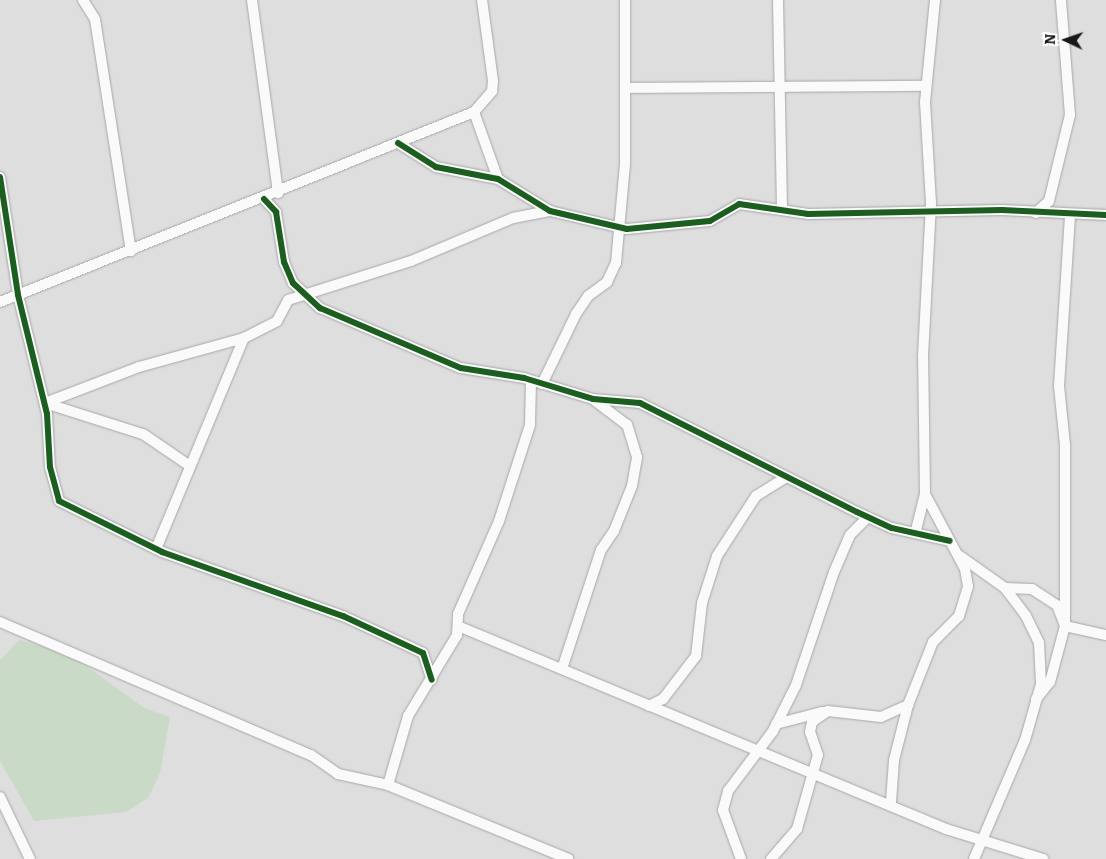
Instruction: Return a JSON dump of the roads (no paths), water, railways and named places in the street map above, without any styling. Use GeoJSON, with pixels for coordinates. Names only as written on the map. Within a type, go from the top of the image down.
{"type":"FeatureCollection","features":[{"type":"Feature","properties":{"kind":"street"},"geometry":{"type":"LineString","coordinates":[[83,0],[96,27],[131,251]]}},
{"type":"Feature","properties":{"kind":"street"},"geometry":{"type":"LineString","coordinates":[[252,0],[278,193]]}},
{"type":"Feature","properties":{"kind":"street"},"geometry":{"type":"LineString","coordinates":[[0,302],[264,199],[474,112],[492,91],[493,81],[482,0]]}},
{"type":"Feature","properties":{"kind":"street"},"geometry":{"type":"LineString","coordinates":[[542,384],[576,314],[588,296],[607,282],[616,263],[620,228],[626,88],[625,0]]}},
{"type":"Feature","properties":{"kind":"street"},"geometry":{"type":"LineString","coordinates":[[778,0],[782,210]]}},
{"type":"Feature","properties":{"kind":"street"},"geometry":{"type":"LineString","coordinates":[[916,530],[925,494],[923,356],[930,215],[926,86],[935,0]]}},
{"type":"Feature","properties":{"kind":"street"},"geometry":{"type":"LineString","coordinates":[[1036,213],[1048,201],[1054,184],[1070,115],[1061,0]]}},
{"type":"Feature","properties":{"kind":"street"},"geometry":{"type":"LineString","coordinates":[[626,88],[926,86]]}},
{"type":"Feature","properties":{"kind":"street"},"geometry":{"type":"LineString","coordinates":[[474,112],[498,179]]}},
{"type":"Feature","properties":{"kind":"street"},"geometry":{"type":"LineString","coordinates":[[398,144],[436,167],[498,179],[550,211],[620,228],[697,223],[739,204],[808,214],[930,215],[1036,213],[1106,215]]}},
{"type":"Feature","properties":{"kind":"street"},"geometry":{"type":"LineString","coordinates":[[0,177],[18,295],[45,403],[50,467],[59,501],[156,549],[343,616],[422,653],[432,680]]}},
{"type":"Feature","properties":{"kind":"street"},"geometry":{"type":"LineString","coordinates":[[264,199],[276,212],[284,262],[303,295],[320,308],[461,368],[531,380],[593,399],[640,403],[892,528],[916,530],[950,541]]}},
{"type":"Feature","properties":{"kind":"street"},"geometry":{"type":"LineString","coordinates":[[45,403],[139,367],[244,338],[276,321],[288,300],[411,261],[513,218],[550,211]]}},
{"type":"Feature","properties":{"kind":"street"},"geometry":{"type":"LineString","coordinates":[[1036,699],[1050,682],[1065,626],[1065,445],[1059,386],[1070,215]]}},
{"type":"Feature","properties":{"kind":"street"},"geometry":{"type":"LineString","coordinates":[[156,549],[244,338]]}},
{"type":"Feature","properties":{"kind":"street"},"geometry":{"type":"LineString","coordinates":[[388,785],[408,716],[432,680],[458,626],[522,453],[530,425],[531,380]]}},
{"type":"Feature","properties":{"kind":"street"},"geometry":{"type":"LineString","coordinates":[[562,669],[601,550],[614,531],[632,486],[637,457],[627,425],[593,399]]}},
{"type":"Feature","properties":{"kind":"street"},"geometry":{"type":"LineString","coordinates":[[45,403],[143,434],[190,466]]}},
{"type":"Feature","properties":{"kind":"street"},"geometry":{"type":"LineString","coordinates":[[649,706],[663,699],[696,656],[702,603],[716,556],[756,496],[786,476]]}},
{"type":"Feature","properties":{"kind":"street"},"geometry":{"type":"LineString","coordinates":[[890,802],[894,760],[908,704],[933,642],[959,616],[968,586],[960,556],[925,494]]}},
{"type":"Feature","properties":{"kind":"street"},"geometry":{"type":"LineString","coordinates":[[741,859],[723,810],[728,791],[776,724],[796,685],[850,534],[868,517]]}},
{"type":"Feature","properties":{"kind":"street"},"geometry":{"type":"LineString","coordinates":[[960,556],[1004,588],[1039,643],[1041,684],[1025,740],[974,859]]}},
{"type":"Feature","properties":{"kind":"street"},"geometry":{"type":"LineString","coordinates":[[1004,588],[1032,589],[1058,605],[1065,626]]}},
{"type":"Feature","properties":{"kind":"street"},"geometry":{"type":"LineString","coordinates":[[0,622],[311,755],[338,774],[388,785],[568,859]]}},
{"type":"Feature","properties":{"kind":"street"},"geometry":{"type":"LineString","coordinates":[[458,626],[758,750],[812,775],[890,802],[980,842],[1013,847],[1043,859]]}},
{"type":"Feature","properties":{"kind":"street"},"geometry":{"type":"LineString","coordinates":[[1065,626],[1106,636]]}},
{"type":"Feature","properties":{"kind":"street"},"geometry":{"type":"LineString","coordinates":[[776,724],[826,712],[881,716],[908,704]]}},
{"type":"Feature","properties":{"kind":"street"},"geometry":{"type":"LineString","coordinates":[[771,859],[797,829],[818,755],[810,732],[812,722],[826,712]]}},
{"type":"Feature","properties":{"kind":"street"},"geometry":{"type":"LineString","coordinates":[[0,798],[30,859]]}}]}
